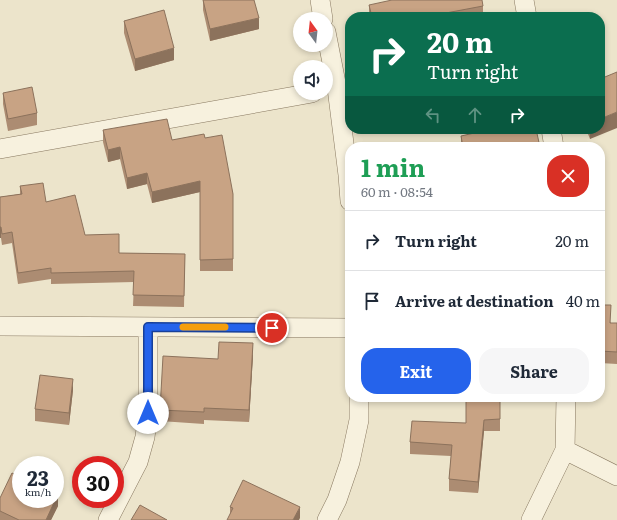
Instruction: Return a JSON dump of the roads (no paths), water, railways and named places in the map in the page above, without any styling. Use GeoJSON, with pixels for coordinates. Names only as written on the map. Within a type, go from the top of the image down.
{"type":"FeatureCollection","features":[{"type":"Feature","properties":{"kind":"street"},"geometry":{"type":"LineString","coordinates":[[320,0],[322,12]]}},
{"type":"Feature","properties":{"kind":"street"},"geometry":{"type":"LineString","coordinates":[[524,0],[526,12]]}},
{"type":"Feature","properties":{"kind":"street"},"geometry":{"type":"LineString","coordinates":[[330,52],[338,88],[345,149]]}},
{"type":"Feature","properties":{"kind":"street"},"geometry":{"type":"LineString","coordinates":[[0,149],[293,96]]}},
{"type":"Feature","properties":{"kind":"street"},"geometry":{"type":"LineString","coordinates":[[0,326],[345,328]]}},
{"type":"Feature","properties":{"kind":"street"},"geometry":{"type":"LineString","coordinates":[[108,520],[138,462],[146,436],[148,413],[148,327]]}},
{"type":"Feature","properties":{"kind":"street"},"geometry":{"type":"LineString","coordinates":[[327,520],[337,500],[350,462],[359,420],[359,402]]}},
{"type":"Feature","properties":{"kind":"street"},"geometry":{"type":"LineString","coordinates":[[531,520],[565,450],[566,402]]}},
{"type":"Feature","properties":{"kind":"street"},"geometry":{"type":"LineString","coordinates":[[565,450],[617,476]]}}]}
